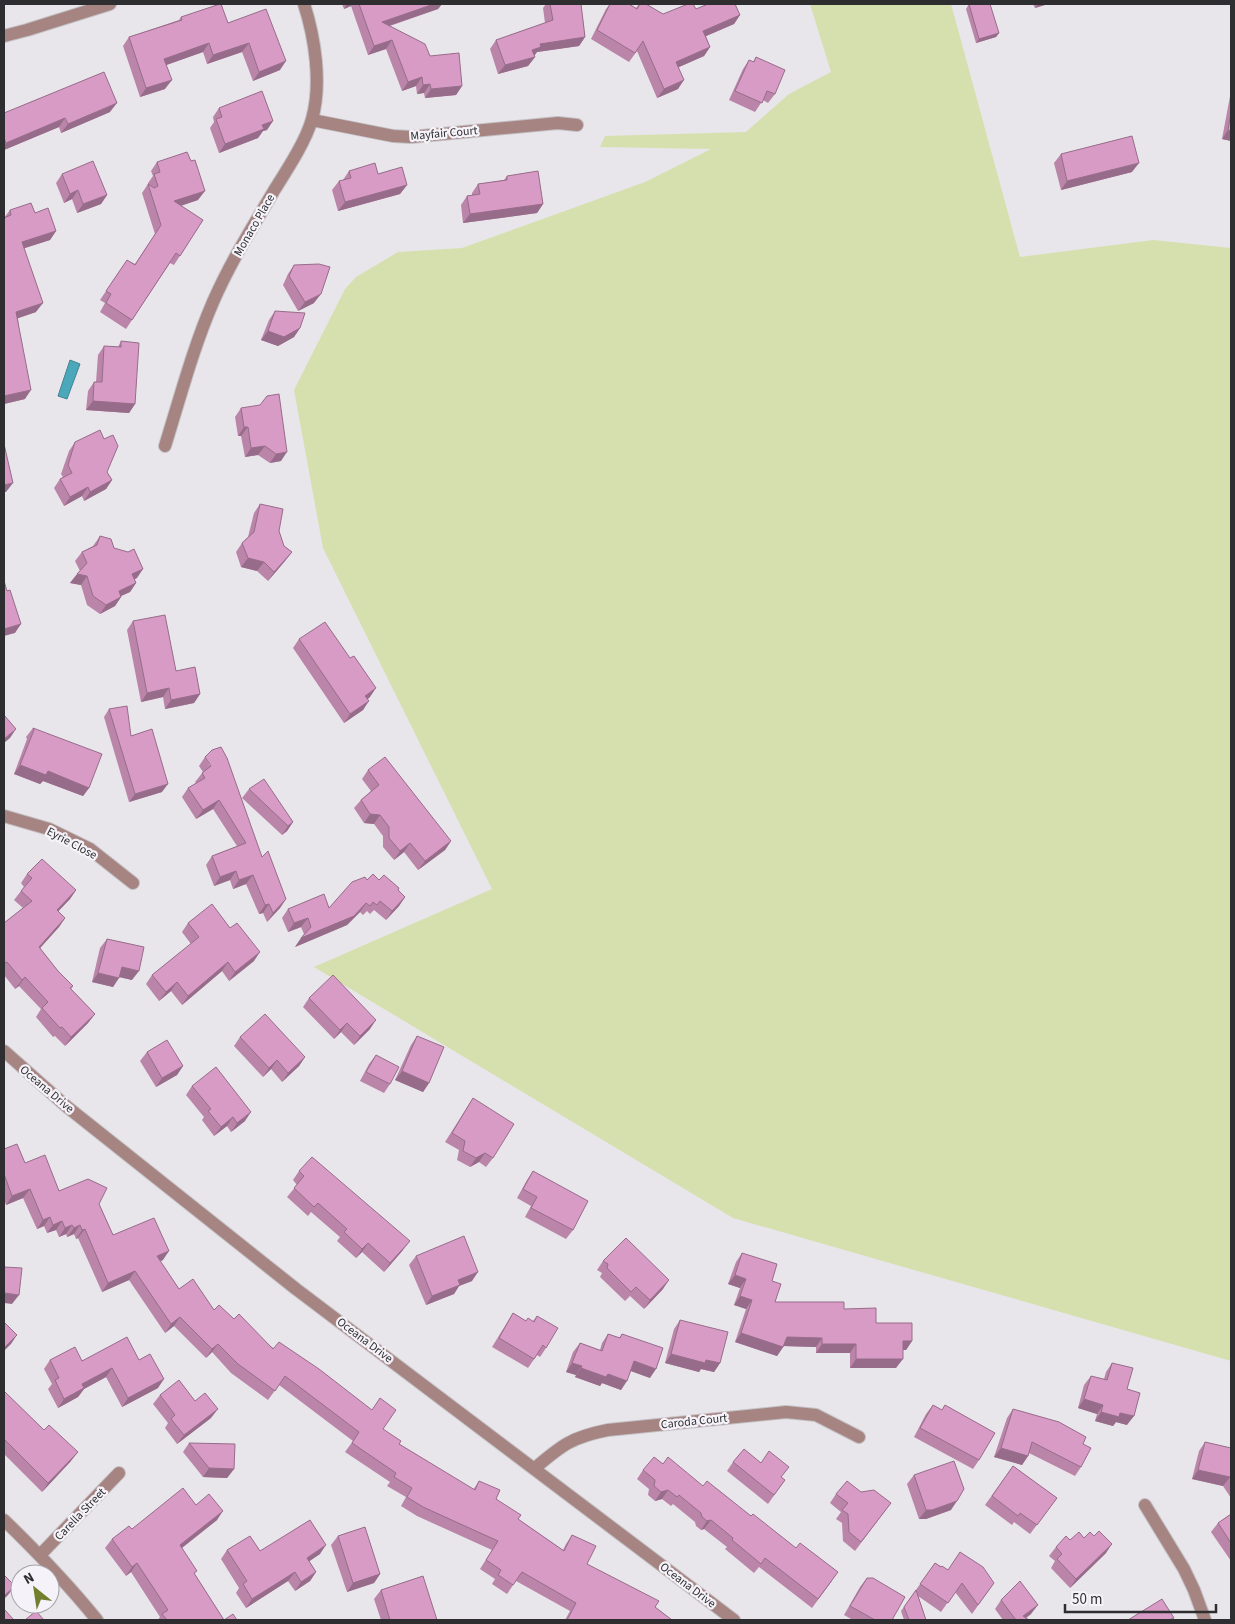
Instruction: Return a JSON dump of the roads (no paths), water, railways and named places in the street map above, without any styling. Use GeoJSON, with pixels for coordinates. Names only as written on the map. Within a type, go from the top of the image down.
{"type":"FeatureCollection","features":[{"type":"Feature","properties":{"kind":"street"},"geometry":{"type":"LineString","coordinates":[[4,36],[110,4]]}},
{"type":"Feature","properties":{"kind":"street","name":"Monaco Place"},"geometry":{"type":"LineString","coordinates":[[166,446],[202,330],[213,302],[240,247],[295,156],[312,120],[316,87],[314,44],[304,4]]}},
{"type":"Feature","properties":{"kind":"street","name":"Mayfair Court"},"geometry":{"type":"LineString","coordinates":[[312,120],[393,136],[411,137],[558,123],[577,125]]}},
{"type":"Feature","properties":{"kind":"street","name":"Eyrie Close"},"geometry":{"type":"LineString","coordinates":[[4,816],[49,830],[90,849],[133,883]]}},
{"type":"Feature","properties":{"kind":"street","name":"Oceana Drive"},"geometry":{"type":"LineString","coordinates":[[4,1051],[66,1106],[289,1283],[734,1620]]}},
{"type":"Feature","properties":{"kind":"street","name":"Caroda Court"},"geometry":{"type":"LineString","coordinates":[[535,1468],[557,1449],[572,1440],[589,1434],[608,1430],[786,1412],[816,1415],[859,1437]]}},
{"type":"Feature","properties":{"kind":"street","name":"Carella Street"},"geometry":{"type":"LineString","coordinates":[[40,1554],[119,1473]]}},
{"type":"Feature","properties":{"kind":"street"},"geometry":{"type":"LineString","coordinates":[[1145,1505],[1184,1569],[1194,1590],[1204,1620]]}},
{"type":"Feature","properties":{"kind":"street"},"geometry":{"type":"LineString","coordinates":[[4,1520],[40,1554],[97,1620]]}},
{"type":"Feature","properties":{"kind":"water"},"geometry":{"type":"Polygon","coordinates":[[[70,360],[80,364],[67,399],[58,396],[70,360]]]}}]}
